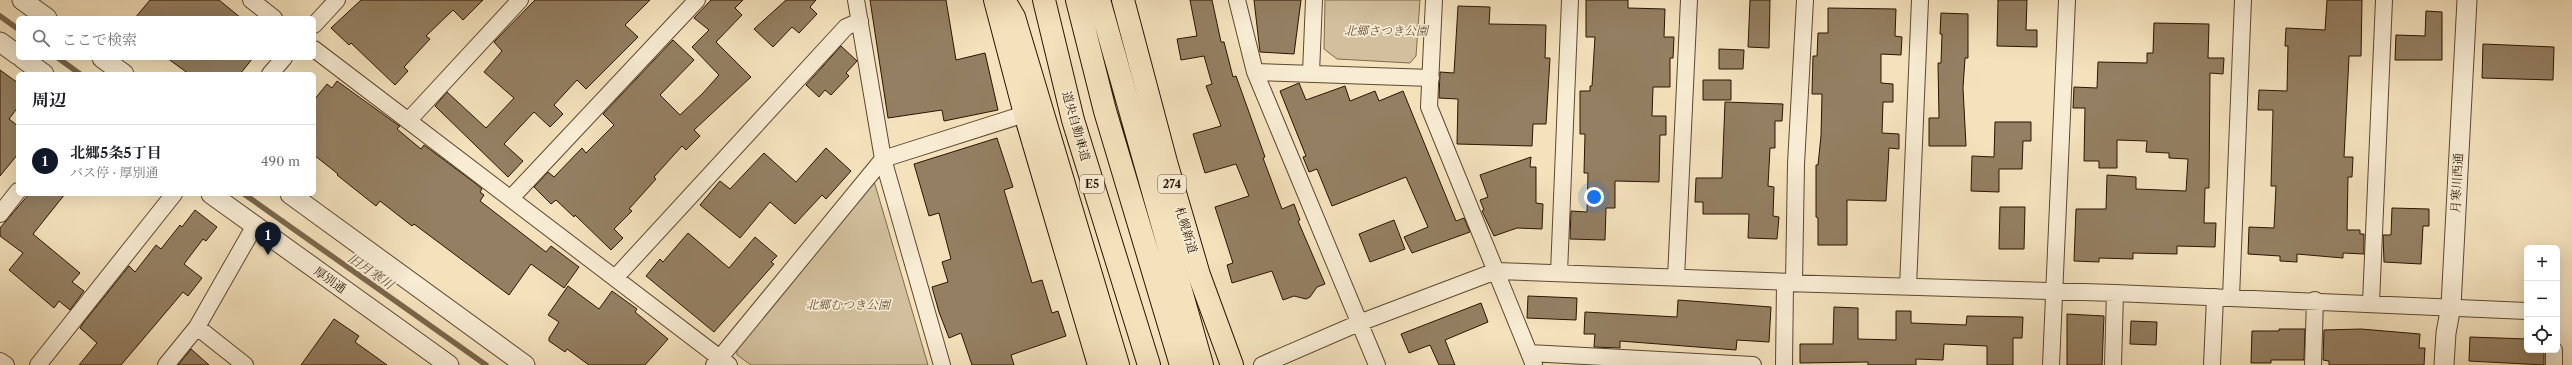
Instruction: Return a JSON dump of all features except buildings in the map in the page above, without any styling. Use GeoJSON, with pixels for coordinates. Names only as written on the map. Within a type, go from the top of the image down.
{"type":"FeatureCollection","features":[{"type":"Feature","properties":{"kind":"highway"},"geometry":{"type":"LineString","coordinates":[[995,0],[1025,114],[1099,365]]}},
{"type":"Feature","properties":{"kind":"highway"},"geometry":{"type":"LineString","coordinates":[[1004,0],[1014,17],[1118,365]]}},
{"type":"Feature","properties":{"kind":"highway","name":"道央自動車道"},"geometry":{"type":"LineString","coordinates":[[1044,0],[1073,120],[1149,365]]}},
{"type":"Feature","properties":{"kind":"highway"},"geometry":{"type":"LineString","coordinates":[[1077,0],[1105,111],[1181,365]]}},
{"type":"Feature","properties":{"kind":"highway"},"geometry":{"type":"LineString","coordinates":[[1100,0],[1202,365]]}},
{"type":"Feature","properties":{"kind":"highway","name":"札幌新道"},"geometry":{"type":"LineString","coordinates":[[1123,0],[1166,162],[1200,275],[1232,365]]}},
{"type":"Feature","properties":{"kind":"street"},"geometry":{"type":"LineString","coordinates":[[22,0],[44,16]]}},
{"type":"Feature","properties":{"kind":"street"},"geometry":{"type":"LineString","coordinates":[[251,0],[271,16]]}},
{"type":"Feature","properties":{"kind":"street"},"geometry":{"type":"LineString","coordinates":[[316,23],[337,0]]}},
{"type":"Feature","properties":{"kind":"street"},"geometry":{"type":"LineString","coordinates":[[408,120],[520,0]]}},
{"type":"Feature","properties":{"kind":"street"},"geometry":{"type":"LineString","coordinates":[[511,198],[697,0]]}},
{"type":"Feature","properties":{"kind":"street"},"geometry":{"type":"LineString","coordinates":[[856,0],[883,158],[942,365]]}},
{"type":"Feature","properties":{"kind":"street"},"geometry":{"type":"LineString","coordinates":[[1238,0],[1255,72],[1377,365]]}},
{"type":"Feature","properties":{"kind":"street"},"geometry":{"type":"LineString","coordinates":[[1311,73],[1314,0]]}},
{"type":"Feature","properties":{"kind":"street"},"geometry":{"type":"LineString","coordinates":[[1434,0],[1429,107],[1532,359],[1753,365]]}},
{"type":"Feature","properties":{"kind":"street"},"geometry":{"type":"LineString","coordinates":[[1559,273],[1570,0]]}},
{"type":"Feature","properties":{"kind":"street"},"geometry":{"type":"LineString","coordinates":[[1676,278],[1689,0]]}},
{"type":"Feature","properties":{"kind":"street"},"geometry":{"type":"LineString","coordinates":[[1785,283],[1794,282],[1796,164],[1805,0]]}},
{"type":"Feature","properties":{"kind":"street"},"geometry":{"type":"LineString","coordinates":[[1908,287],[1920,0]]}},
{"type":"Feature","properties":{"kind":"street"},"geometry":{"type":"LineString","coordinates":[[2051,365],[2067,0]]}},
{"type":"Feature","properties":{"kind":"street"},"geometry":{"type":"LineString","coordinates":[[2231,297],[2243,0]]}},
{"type":"Feature","properties":{"kind":"street"},"geometry":{"type":"LineString","coordinates":[[2371,303],[2384,0]]}},
{"type":"Feature","properties":{"kind":"street","name":"月寒川西通"},"geometry":{"type":"LineString","coordinates":[[2444,365],[2446,333],[2451,306],[2467,0]]}},
{"type":"Feature","properties":{"kind":"street"},"geometry":{"type":"LineString","coordinates":[[615,278],[846,27],[860,21]]}},
{"type":"Feature","properties":{"kind":"street"},"geometry":{"type":"LineString","coordinates":[[0,42],[16,54]]}},
{"type":"Feature","properties":{"kind":"street"},"geometry":{"type":"LineString","coordinates":[[316,51],[615,278],[721,363],[883,158],[1025,114]]}},
{"type":"Feature","properties":{"kind":"street"},"geometry":{"type":"LineString","coordinates":[[25,60],[41,72]]}},
{"type":"Feature","properties":{"kind":"street"},"geometry":{"type":"LineString","coordinates":[[105,60],[121,72]]}},
{"type":"Feature","properties":{"kind":"street"},"geometry":{"type":"LineString","coordinates":[[272,72],[282,60]]}},
{"type":"Feature","properties":{"kind":"street"},"geometry":{"type":"LineString","coordinates":[[1255,72],[1431,78]]}},
{"type":"Feature","properties":{"kind":"street"},"geometry":{"type":"LineString","coordinates":[[0,214],[16,194]]}},
{"type":"Feature","properties":{"kind":"street"},"geometry":{"type":"LineString","coordinates":[[38,365],[172,196]]}},
{"type":"Feature","properties":{"kind":"street","name":"厚別通"},"geometry":{"type":"LineString","coordinates":[[214,196],[254,227],[445,364]]}},
{"type":"Feature","properties":{"kind":"street"},"geometry":{"type":"LineString","coordinates":[[293,196],[525,365]]}},
{"type":"Feature","properties":{"kind":"street"},"geometry":{"type":"LineString","coordinates":[[166,365],[197,327],[254,227]]}},
{"type":"Feature","properties":{"kind":"street"},"geometry":{"type":"LineString","coordinates":[[1262,365],[1359,323],[1496,272],[1559,273],[1785,283],[2216,296],[2451,306],[2524,311]]}},
{"type":"Feature","properties":{"kind":"street"},"geometry":{"type":"LineString","coordinates":[[1784,365],[1785,283]]}},
{"type":"Feature","properties":{"kind":"street"},"geometry":{"type":"LineString","coordinates":[[2113,365],[2115,293]]}},
{"type":"Feature","properties":{"kind":"street"},"geometry":{"type":"LineString","coordinates":[[2212,365],[2216,296]]}},
{"type":"Feature","properties":{"kind":"street"},"geometry":{"type":"LineString","coordinates":[[2312,365],[2315,300]]}},
{"type":"Feature","properties":{"kind":"street"},"geometry":{"type":"LineString","coordinates":[[197,327],[245,365]]}},
{"type":"Feature","properties":{"kind":"street"},"geometry":{"type":"LineString","coordinates":[[2554,353],[2554,365]]}},
{"type":"Feature","properties":{"kind":"street"},"geometry":{"type":"LineString","coordinates":[[0,361],[6,365]]}},
{"type":"Feature","properties":{"kind":"green space","name":"北郷さつき公園"},"geometry":{"type":"Polygon","coordinates":[[[1325,0],[1420,0],[1416,56],[1410,63],[1337,59],[1324,49],[1325,0]]]}},
{"type":"Feature","properties":{"kind":"green space","name":"北郷むつき公園"},"geometry":{"type":"Polygon","coordinates":[[[874,181],[928,365],[751,365],[737,355],[737,344],[874,181]]]}},
{"type":"Feature","properties":{"kind":"waterway","name":"旧月寒川"},"geometry":{"type":"LineString","coordinates":[[0,16],[16,28]]}},
{"type":"Feature","properties":{"kind":"waterway","name":"旧月寒川"},"geometry":{"type":"LineString","coordinates":[[61,60],[77,72]]}},
{"type":"Feature","properties":{"kind":"waterway","name":"旧月寒川"},"geometry":{"type":"LineString","coordinates":[[247,196],[486,365]]}},
{"type":"Feature","properties":{"kind":"place","name":"北郷5条5丁目"},"geometry":{"type":"Point","coordinates":[268,255]}}]}
